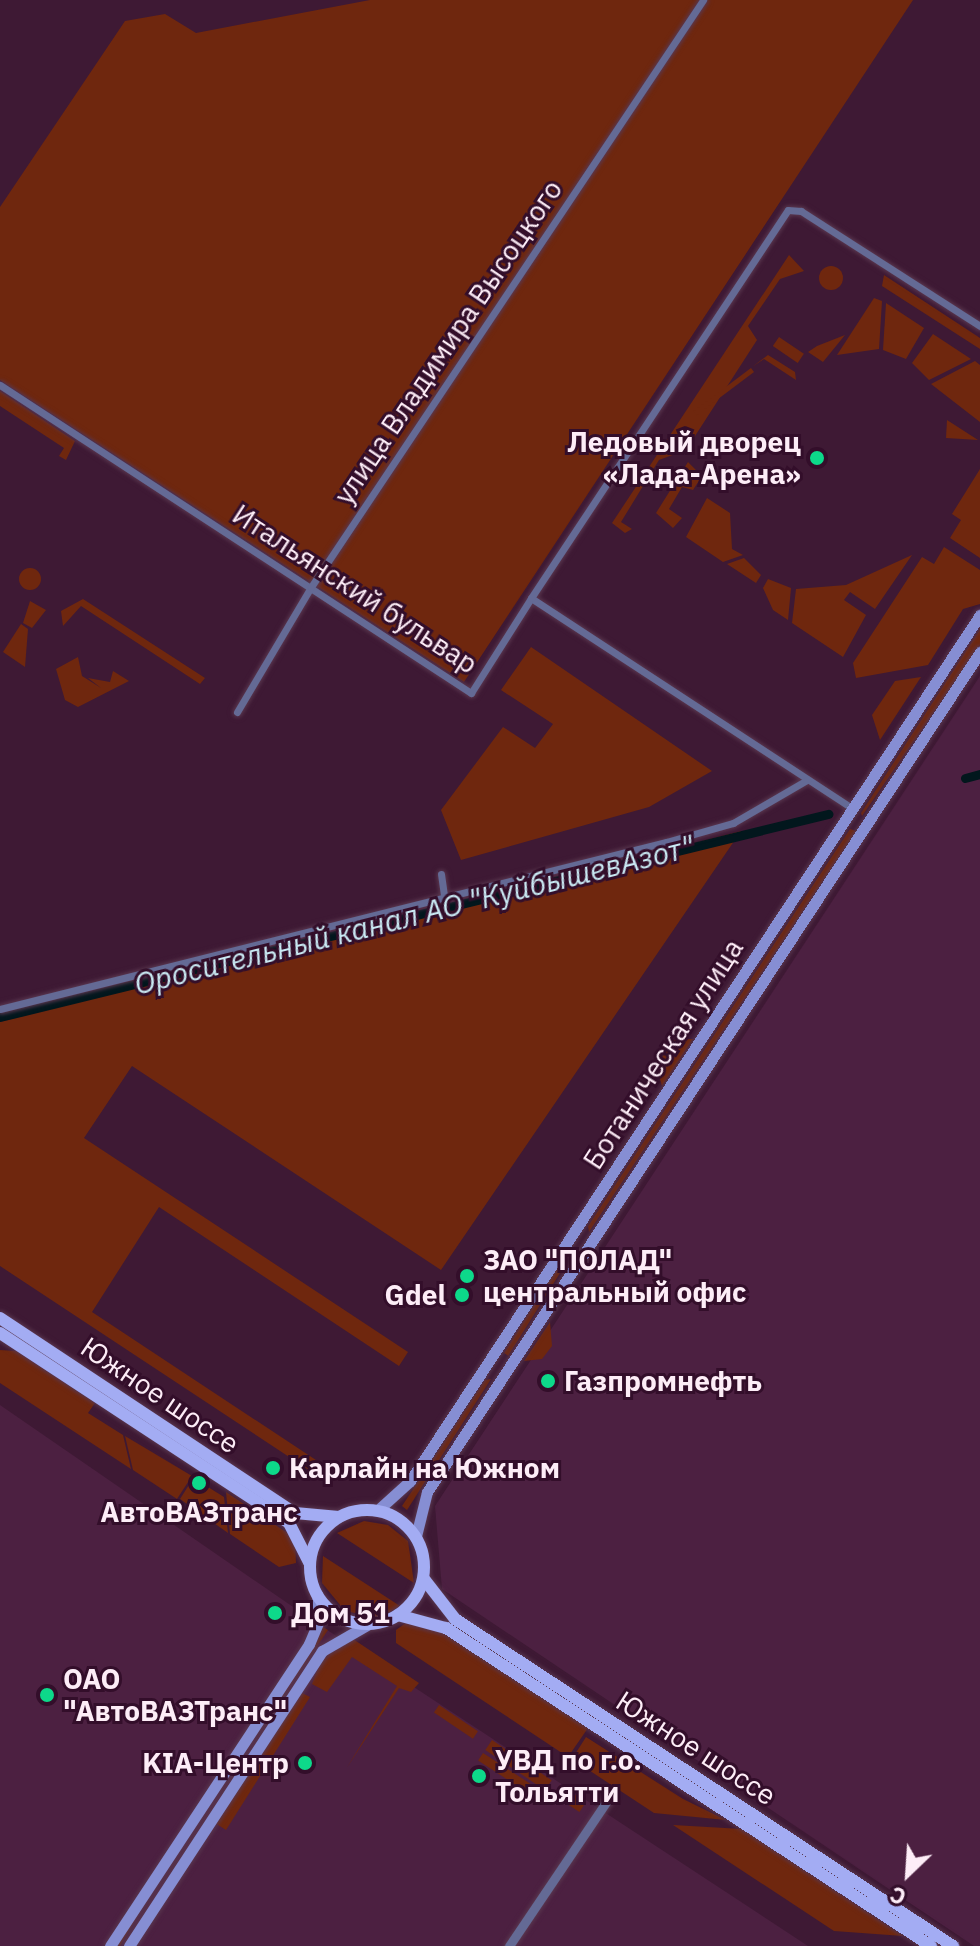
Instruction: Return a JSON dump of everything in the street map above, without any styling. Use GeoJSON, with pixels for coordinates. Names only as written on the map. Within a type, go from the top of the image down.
{"type":"FeatureCollection","features":[{"type":"Feature","properties":{"kind":"main road","name":"Ботаническая улица"},"geometry":{"type":"LineString","coordinates":[[378,1510],[410,1481],[980,615]]}},
{"type":"Feature","properties":{"kind":"main road","name":"Ботаническая улица"},"geometry":{"type":"LineString","coordinates":[[416,1536],[427,1492],[980,652]]}},
{"type":"Feature","properties":{"kind":"main road"},"geometry":{"type":"LineString","coordinates":[[850,813],[864,828]]}},
{"type":"Feature","properties":{"kind":"main road"},"geometry":{"type":"LineString","coordinates":[[566,1245],[583,1256]]}},
{"type":"Feature","properties":{"kind":"main road","name":"Южное шоссе"},"geometry":{"type":"LineString","coordinates":[[0,1318],[295,1513],[339,1517]]}},
{"type":"Feature","properties":{"kind":"main road","name":"Южное шоссе"},"geometry":{"type":"LineString","coordinates":[[0,1334],[289,1523],[309,1562]]}},
{"type":"Feature","properties":{"kind":"main road"},"geometry":{"type":"LineString","coordinates":[[490,1360],[507,1370]]}},
{"type":"Feature","properties":{"kind":"main road"},"geometry":{"type":"LineString","coordinates":[[110,1946],[309,1644],[319,1621],[317,1594],[309,1562],[318,1536],[339,1517],[378,1510],[416,1536],[424,1579],[398,1615],[367,1625],[322,1651],[129,1946]]}},
{"type":"Feature","properties":{"kind":"main road","name":"Южное шоссе"},"geometry":{"type":"LineString","coordinates":[[424,1579],[455,1619],[953,1946]]}},
{"type":"Feature","properties":{"kind":"main road"},"geometry":{"type":"LineString","coordinates":[[317,1594],[335,1614],[367,1625]]}},
{"type":"Feature","properties":{"kind":"main road","name":"Южное шоссе"},"geometry":{"type":"LineString","coordinates":[[398,1615],[446,1628],[931,1946]]}},
{"type":"Feature","properties":{"kind":"street","name":"улица Владимира Высоцкого"},"geometry":{"type":"LineString","coordinates":[[237,712],[311,587],[703,0]]}},
{"type":"Feature","properties":{"kind":"street"},"geometry":{"type":"LineString","coordinates":[[850,813],[807,780],[531,598],[788,210],[798,209],[980,326]]}},
{"type":"Feature","properties":{"kind":"street","name":"Итальянский бульвар"},"geometry":{"type":"LineString","coordinates":[[0,385],[471,693],[531,598]]}},
{"type":"Feature","properties":{"kind":"street"},"geometry":{"type":"LineString","coordinates":[[0,1009],[733,823],[807,780]]}},
{"type":"Feature","properties":{"kind":"street"},"geometry":{"type":"LineString","coordinates":[[441,874],[444,895]]}},
{"type":"Feature","properties":{"kind":"street"},"geometry":{"type":"LineString","coordinates":[[509,1946],[610,1796]]}},
{"type":"Feature","properties":{"kind":"shaded area"},"geometry":{"type":"Polygon","coordinates":[[[370,0],[913,0],[464,682],[0,380],[0,207],[125,21],[165,14],[196,33],[370,0]]]}},
{"type":"Feature","properties":{"kind":"shaded area"},"geometry":{"type":"Polygon","coordinates":[[[789,255],[804,271],[780,279],[748,326],[757,340],[686,450],[659,460],[621,522],[632,529],[625,533],[612,523],[789,255]]]}},
{"type":"Feature","properties":{"kind":"shaded area"},"geometry":{"type":"Polygon","coordinates":[[[826,266],[836,266],[843,273],[843,283],[836,290],[826,290],[819,283],[819,273],[826,266]]]}},
{"type":"Feature","properties":{"kind":"shaded area"},"geometry":{"type":"Polygon","coordinates":[[[884,275],[980,338],[980,349],[882,286],[884,275]]]}},
{"type":"Feature","properties":{"kind":"shaded area"},"geometry":{"type":"Polygon","coordinates":[[[874,298],[882,301],[879,349],[837,355],[874,298]]]}},
{"type":"Feature","properties":{"kind":"shaded area"},"geometry":{"type":"Polygon","coordinates":[[[886,303],[924,328],[906,359],[883,350],[886,303]]]}},
{"type":"Feature","properties":{"kind":"shaded area"},"geometry":{"type":"Polygon","coordinates":[[[933,334],[971,359],[929,380],[912,363],[933,334]]]}},
{"type":"Feature","properties":{"kind":"shaded area"},"geometry":{"type":"Polygon","coordinates":[[[845,335],[823,362],[808,352],[817,346],[845,335]]]}},
{"type":"Feature","properties":{"kind":"shaded area"},"geometry":{"type":"Polygon","coordinates":[[[779,337],[804,354],[798,363],[773,346],[779,337]]]}},
{"type":"Feature","properties":{"kind":"shaded area"},"geometry":{"type":"Polygon","coordinates":[[[768,355],[795,372],[796,380],[764,359],[752,367],[768,355]]]}},
{"type":"Feature","properties":{"kind":"shaded area"},"geometry":{"type":"Polygon","coordinates":[[[975,361],[980,365],[980,422],[931,384],[975,361]]]}},
{"type":"Feature","properties":{"kind":"shaded area"},"geometry":{"type":"Polygon","coordinates":[[[751,368],[754,372],[697,415],[693,411],[751,368]]]}},
{"type":"Feature","properties":{"kind":"shaded area"},"geometry":{"type":"Polygon","coordinates":[[[0,391],[75,441],[66,460],[59,456],[64,448],[0,406],[0,391]]]}},
{"type":"Feature","properties":{"kind":"shaded area"},"geometry":{"type":"Polygon","coordinates":[[[947,420],[978,440],[946,438],[947,420]]]}},
{"type":"Feature","properties":{"kind":"shaded area"},"geometry":{"type":"Polygon","coordinates":[[[688,462],[702,476],[693,490],[682,487],[669,509],[682,518],[673,528],[656,513],[688,462]]]}},
{"type":"Feature","properties":{"kind":"shaded area"},"geometry":{"type":"Polygon","coordinates":[[[980,469],[980,558],[950,538],[961,520],[952,514],[980,469]]]}},
{"type":"Feature","properties":{"kind":"shaded area"},"geometry":{"type":"Polygon","coordinates":[[[707,498],[730,513],[732,549],[743,555],[723,562],[686,537],[707,498]]]}},
{"type":"Feature","properties":{"kind":"shaded area"},"geometry":{"type":"Polygon","coordinates":[[[944,547],[980,570],[980,604],[963,609],[928,665],[856,678],[853,663],[922,557],[934,564],[944,547]]]}},
{"type":"Feature","properties":{"kind":"shaded area"},"geometry":{"type":"Polygon","coordinates":[[[912,555],[875,609],[850,592],[844,600],[866,615],[843,657],[792,623],[796,589],[846,585],[912,555]]]}},
{"type":"Feature","properties":{"kind":"shaded area"},"geometry":{"type":"Polygon","coordinates":[[[744,558],[761,575],[756,583],[727,564],[744,558]]]}},
{"type":"Feature","properties":{"kind":"shaded area"},"geometry":{"type":"Polygon","coordinates":[[[30,568],[38,571],[41,579],[38,587],[30,590],[22,587],[19,579],[22,571],[30,568]]]}},
{"type":"Feature","properties":{"kind":"shaded area"},"geometry":{"type":"Polygon","coordinates":[[[768,579],[791,588],[788,620],[773,610],[763,588],[768,579]]]}},
{"type":"Feature","properties":{"kind":"shaded area"},"geometry":{"type":"Polygon","coordinates":[[[83,599],[205,678],[200,684],[81,606],[63,626],[61,611],[83,599]]]}},
{"type":"Feature","properties":{"kind":"shaded area"},"geometry":{"type":"Polygon","coordinates":[[[30,601],[46,610],[32,628],[23,623],[30,601]]]}},
{"type":"Feature","properties":{"kind":"shaded area"},"geometry":{"type":"Polygon","coordinates":[[[21,624],[28,629],[25,667],[3,652],[21,624]]]}},
{"type":"Feature","properties":{"kind":"shaded area"},"geometry":{"type":"Polygon","coordinates":[[[980,629],[980,645],[862,816],[861,813],[980,629]]]}},
{"type":"Feature","properties":{"kind":"shaded area"},"geometry":{"type":"Polygon","coordinates":[[[531,647],[712,771],[649,807],[461,860],[441,810],[503,727],[535,748],[553,724],[501,690],[531,647]]]}},
{"type":"Feature","properties":{"kind":"shaded area"},"geometry":{"type":"Polygon","coordinates":[[[78,657],[82,676],[101,688],[88,678],[110,682],[113,671],[129,681],[78,707],[65,700],[56,669],[78,657]]]}},
{"type":"Feature","properties":{"kind":"shaded area"},"geometry":{"type":"Polygon","coordinates":[[[980,676],[980,1946],[974,1946],[442,1589],[435,1506],[980,676]]]}},
{"type":"Feature","properties":{"kind":"shaded area"},"geometry":{"type":"Polygon","coordinates":[[[921,677],[880,740],[872,715],[895,681],[921,677]]]}},
{"type":"Feature","properties":{"kind":"shaded area"},"geometry":{"type":"Polygon","coordinates":[[[850,829],[856,831],[589,1232],[588,1226],[850,829]]]}},
{"type":"Feature","properties":{"kind":"shaded area"},"geometry":{"type":"Polygon","coordinates":[[[741,831],[441,1270],[132,1066],[84,1138],[408,1352],[399,1366],[159,1207],[92,1312],[328,1468],[321,1478],[0,1266],[0,1022],[741,831]]]}},
{"type":"Feature","properties":{"kind":"shaded area"},"geometry":{"type":"Polygon","coordinates":[[[693,1039],[662,1086],[656,1066],[674,1040],[693,1039]]]}},
{"type":"Feature","properties":{"kind":"shaded area"},"geometry":{"type":"Polygon","coordinates":[[[561,1262],[565,1265],[508,1356],[504,1353],[561,1262]]]}},
{"type":"Feature","properties":{"kind":"shaded area"},"geometry":{"type":"Polygon","coordinates":[[[550,1322],[552,1346],[542,1359],[524,1361],[550,1322]]]}},
{"type":"Feature","properties":{"kind":"shaded area"},"geometry":{"type":"Polygon","coordinates":[[[0,1350],[16,1351],[95,1403],[88,1413],[123,1435],[131,1469],[0,1383],[0,1350]]]}},
{"type":"Feature","properties":{"kind":"shaded area"},"geometry":{"type":"Polygon","coordinates":[[[491,1379],[407,1510],[402,1506],[485,1380],[491,1379]]]}},
{"type":"Feature","properties":{"kind":"shaded area"},"geometry":{"type":"Polygon","coordinates":[[[0,1405],[312,1620],[808,1946],[0,1946],[0,1405]]]}},
{"type":"Feature","properties":{"kind":"shaded area"},"geometry":{"type":"Polygon","coordinates":[[[125,1436],[192,1476],[177,1499],[133,1470],[125,1436]]]}},
{"type":"Feature","properties":{"kind":"shaded area"},"geometry":{"type":"Polygon","coordinates":[[[194,1477],[205,1492],[208,1487],[224,1497],[228,1533],[180,1499],[194,1477]]]}},
{"type":"Feature","properties":{"kind":"shaded area"},"geometry":{"type":"Polygon","coordinates":[[[226,1492],[295,1538],[296,1563],[279,1567],[230,1534],[226,1492]]]}},
{"type":"Feature","properties":{"kind":"shaded area"},"geometry":{"type":"Polygon","coordinates":[[[364,1521],[388,1525],[408,1541],[414,1583],[337,1533],[364,1521]]]}},
{"type":"Feature","properties":{"kind":"shaded area"},"geometry":{"type":"Polygon","coordinates":[[[323,1556],[400,1606],[379,1618],[345,1611],[322,1583],[323,1556]]]}},
{"type":"Feature","properties":{"kind":"shaded area"},"geometry":{"type":"Polygon","coordinates":[[[407,1622],[428,1623],[588,1728],[568,1757],[396,1643],[396,1630],[407,1622]]]}},
{"type":"Feature","properties":{"kind":"shaded area"},"geometry":{"type":"Polygon","coordinates":[[[323,1627],[328,1630],[175,1855],[175,1851],[323,1627]]]}},
{"type":"Feature","properties":{"kind":"shaded area"},"geometry":{"type":"Polygon","coordinates":[[[353,1639],[419,1683],[411,1692],[399,1688],[346,1769],[397,1686],[352,1657],[327,1692],[312,1684],[324,1652],[353,1639]]]}},
{"type":"Feature","properties":{"kind":"shaded area"},"geometry":{"type":"Polygon","coordinates":[[[300,1692],[310,1697],[226,1830],[215,1823],[300,1692]]]}},
{"type":"Feature","properties":{"kind":"shaded area"},"geometry":{"type":"Polygon","coordinates":[[[439,1705],[478,1731],[473,1739],[434,1712],[439,1705]]]}},
{"type":"Feature","properties":{"kind":"shaded area"},"geometry":{"type":"Polygon","coordinates":[[[586,1737],[683,1799],[726,1820],[654,1813],[572,1759],[586,1737]]]}},
{"type":"Feature","properties":{"kind":"shaded area"},"geometry":{"type":"Polygon","coordinates":[[[492,1740],[552,1780],[545,1790],[485,1750],[492,1740]]]}},
{"type":"Feature","properties":{"kind":"shaded area"},"geometry":{"type":"Polygon","coordinates":[[[483,1753],[543,1792],[538,1800],[478,1761],[483,1753]]]}},
{"type":"Feature","properties":{"kind":"shaded area"},"geometry":{"type":"Polygon","coordinates":[[[560,1785],[586,1802],[579,1812],[553,1795],[560,1785]]]}},
{"type":"Feature","properties":{"kind":"shaded area"},"geometry":{"type":"Polygon","coordinates":[[[673,1825],[742,1829],[903,1936],[834,1931],[673,1825]]]}},
{"type":"Feature","properties":{"kind":"shaded area"},"geometry":{"type":"Polygon","coordinates":[[[167,1865],[120,1946],[112,1946],[167,1865]]]}},
{"type":"Feature","properties":{"kind":"waterway","name":"Оросительный канал АО \"КуйбышевАзот\""},"geometry":{"type":"LineString","coordinates":[[965,778],[980,774]]}},
{"type":"Feature","properties":{"kind":"waterway","name":"Оросительный канал АО \"КуйбышевАзот\""},"geometry":{"type":"LineString","coordinates":[[0,1017],[828,814]]}},
{"type":"Feature","properties":{"kind":"place","name":"Ледовый дворец «Лада-Арена»"},"geometry":{"type":"Point","coordinates":[817,458]}},
{"type":"Feature","properties":{"kind":"place","name":"ЗАО \"ПОЛАД\" центральный офис"},"geometry":{"type":"Point","coordinates":[467,1276]}},
{"type":"Feature","properties":{"kind":"place","name":"Gdel"},"geometry":{"type":"Point","coordinates":[462,1295]}},
{"type":"Feature","properties":{"kind":"place","name":"Газпромнефть"},"geometry":{"type":"Point","coordinates":[548,1381]}},
{"type":"Feature","properties":{"kind":"place","name":"Карлайн на Южном"},"geometry":{"type":"Point","coordinates":[273,1468]}},
{"type":"Feature","properties":{"kind":"place","name":"АвтоВАЗтранс"},"geometry":{"type":"Point","coordinates":[199,1483]}},
{"type":"Feature","properties":{"kind":"place","name":"Дом 51"},"geometry":{"type":"Point","coordinates":[275,1613]}},
{"type":"Feature","properties":{"kind":"place","name":"ОАО \"АвтоВАЗТранс\""},"geometry":{"type":"Point","coordinates":[47,1695]}},
{"type":"Feature","properties":{"kind":"place","name":"KIA-Центр"},"geometry":{"type":"Point","coordinates":[305,1763]}},
{"type":"Feature","properties":{"kind":"place","name":"УВД по г.о. Тольятти"},"geometry":{"type":"Point","coordinates":[479,1776]}}]}
